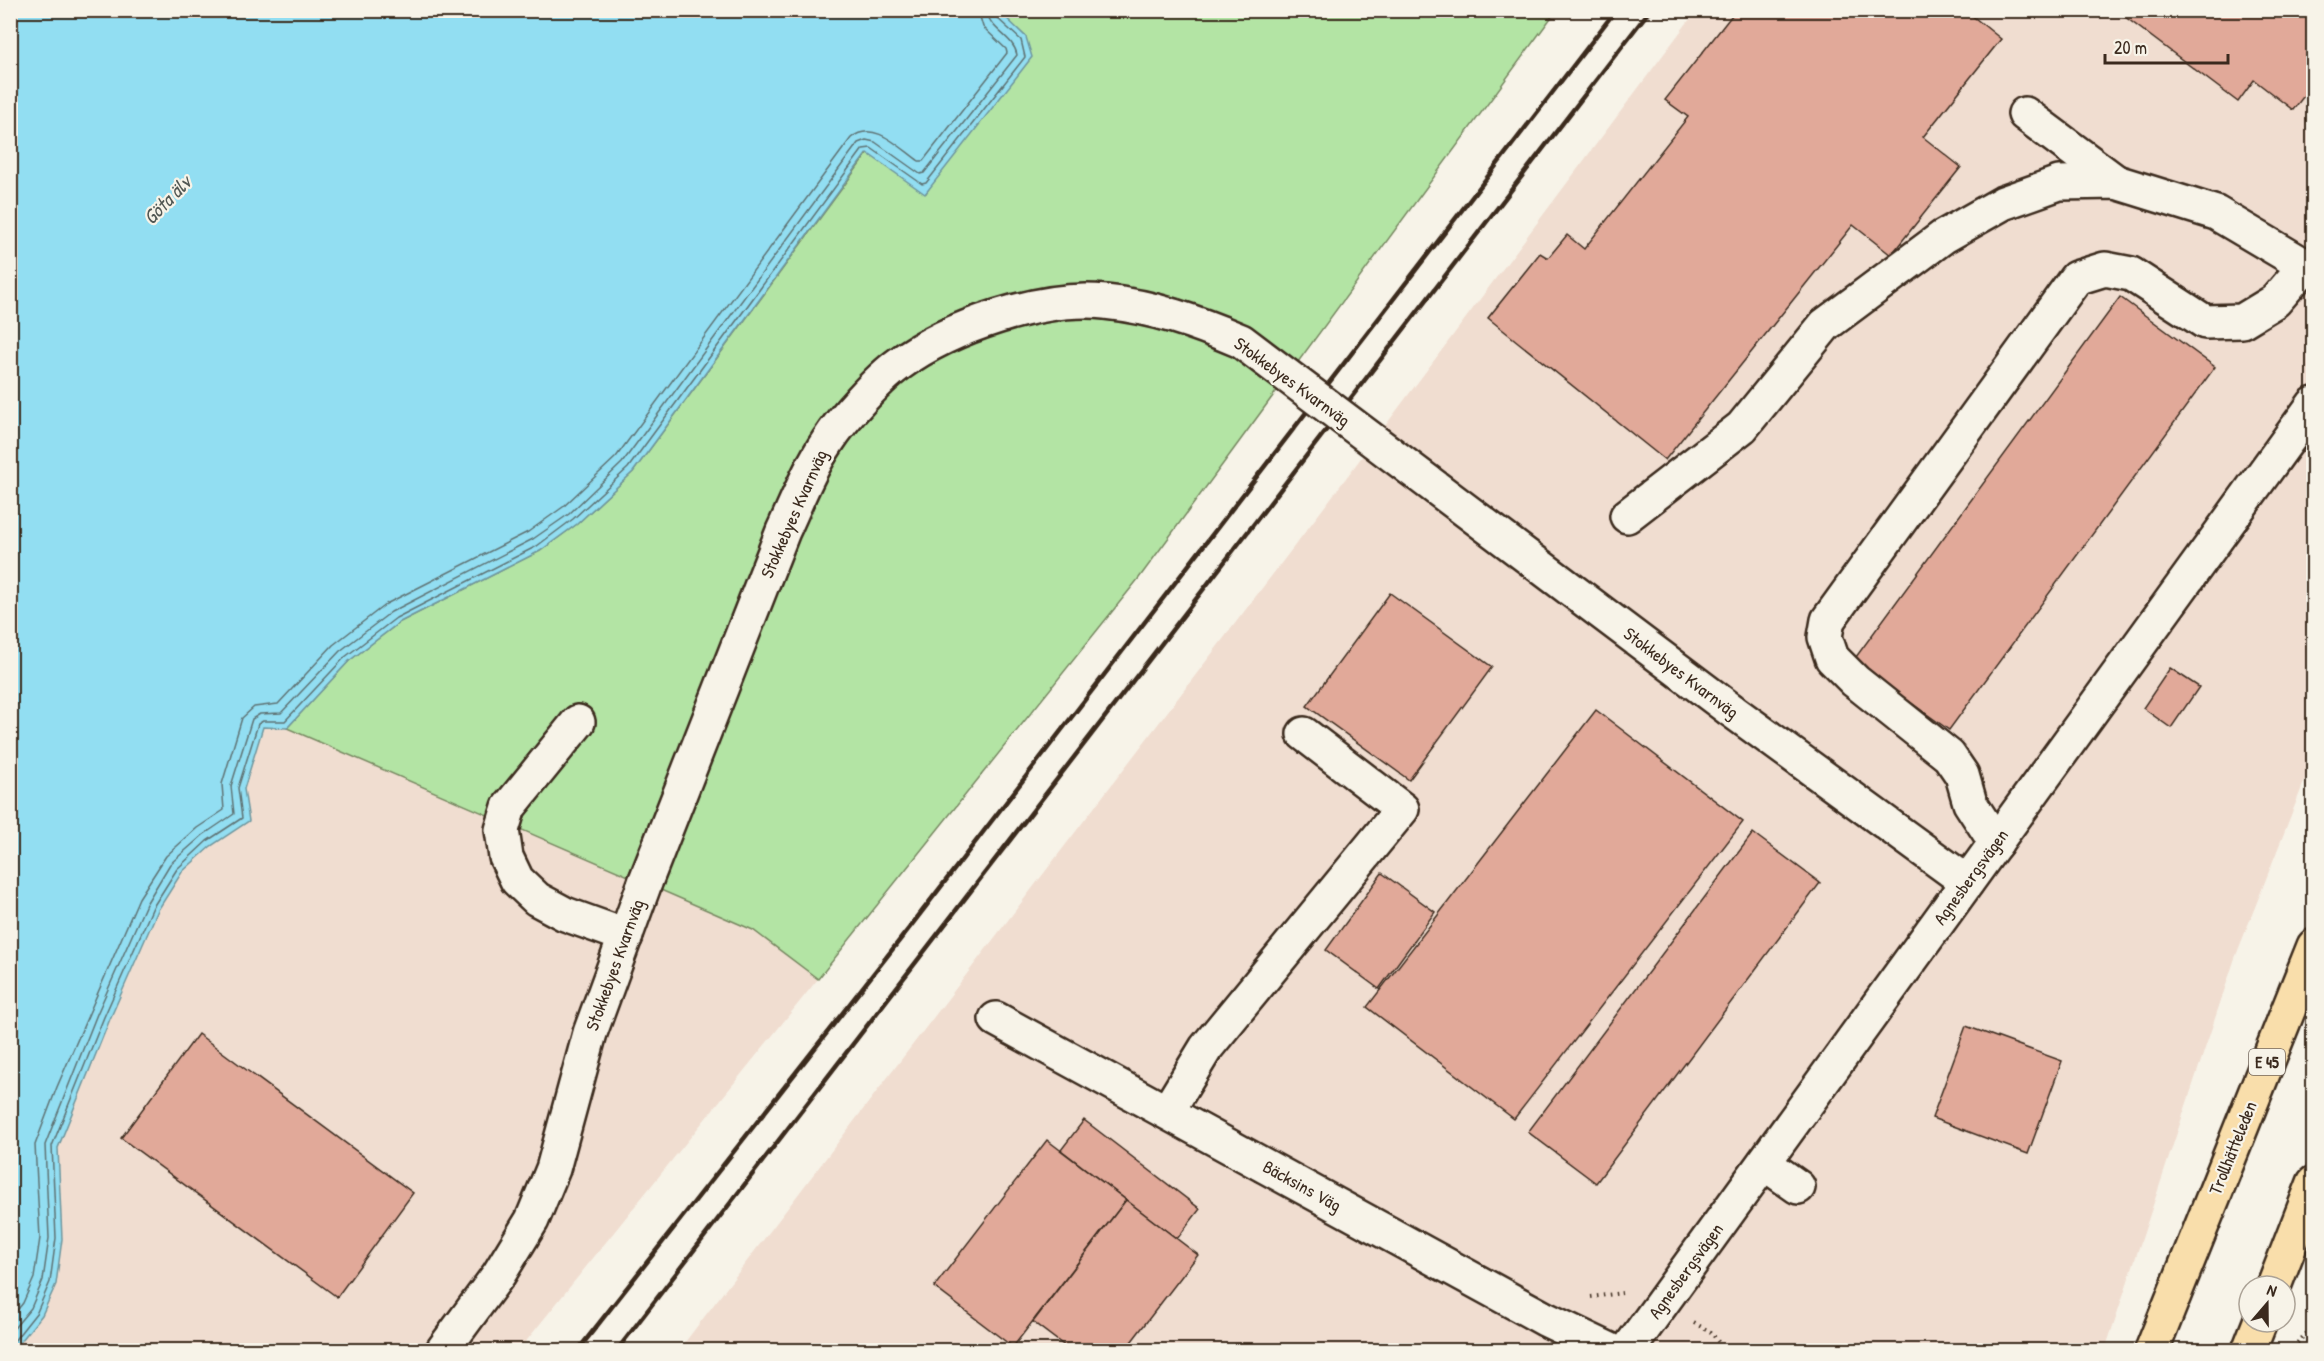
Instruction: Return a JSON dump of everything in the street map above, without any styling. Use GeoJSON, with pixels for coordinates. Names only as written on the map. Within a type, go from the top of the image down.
{"type":"FeatureCollection","features":[{"type":"Feature","properties":{"kind":"highway","name":"Trollhätteleden"},"geometry":{"type":"LineString","coordinates":[[2152,1350],[2313,946]]}},
{"type":"Feature","properties":{"kind":"highway"},"geometry":{"type":"LineString","coordinates":[[2279,1274],[2313,1183]]}},
{"type":"Feature","properties":{"kind":"highway"},"geometry":{"type":"LineString","coordinates":[[2249,1350],[2255,1334]]}},
{"type":"Feature","properties":{"kind":"street"},"geometry":{"type":"LineString","coordinates":[[2025,114],[2116,182]]}},
{"type":"Feature","properties":{"kind":"street"},"geometry":{"type":"LineString","coordinates":[[1627,516],[1742,427],[1825,325],[1943,237],[2003,203],[2059,183],[2116,182],[2216,213],[2309,269],[2275,301],[2242,321],[2205,322],[2131,274],[2105,268],[2076,278],[1828,620],[1825,638],[1832,658],[1855,681],[1949,756],[1962,775],[1970,802],[1996,843]]}},
{"type":"Feature","properties":{"kind":"street","name":"Stokkebyes Kvarnväg"},"geometry":{"type":"LineString","coordinates":[[444,1350],[499,1274],[532,1220],[553,1169],[599,1006],[783,531],[806,479],[828,440],[856,405],[897,364],[942,337],[992,318],[1045,305],[1103,302],[1155,309],[1196,322],[1241,341],[1731,710],[1967,882]]}},
{"type":"Feature","properties":{"kind":"street","name":"Agnesbergsvägen"},"geometry":{"type":"LineString","coordinates":[[1628,1350],[2313,404]]}},
{"type":"Feature","properties":{"kind":"street"},"geometry":{"type":"LineString","coordinates":[[578,722],[509,807],[502,830],[507,857],[517,880],[537,900],[565,914],[626,936]]}},
{"type":"Feature","properties":{"kind":"street"},"geometry":{"type":"LineString","coordinates":[[1167,1112],[1206,1048],[1402,809],[1304,734]]}},
{"type":"Feature","properties":{"kind":"street","name":"Bäcksins Väg"},"geometry":{"type":"LineString","coordinates":[[996,1019],[1545,1319],[1610,1350]]}},
{"type":"Feature","properties":{"kind":"street"},"geometry":{"type":"LineString","coordinates":[[1764,1163],[1798,1188]]}},
{"type":"Feature","properties":{"kind":"path"},"geometry":{"type":"LineString","coordinates":[[2291,1350],[2313,1326]]}},
{"type":"Feature","properties":{"kind":"shaded area"},"geometry":{"type":"Polygon","coordinates":[[[1696,11],[2313,11],[2313,759],[2235,958],[2105,1350],[679,1350],[1328,502],[1696,11]]]}},
{"type":"Feature","properties":{"kind":"shaded area"},"geometry":{"type":"Polygon","coordinates":[[[263,727],[287,728],[753,930],[818,979],[519,1350],[14,1350],[42,1315],[62,1239],[58,1148],[77,1096],[158,910],[182,872],[211,846],[249,821],[244,789],[263,727]]]}},
{"type":"Feature","properties":{"kind":"green space"},"geometry":{"type":"Polygon","coordinates":[[[998,11],[1556,11],[1139,578],[818,979],[753,930],[287,728],[349,661],[400,622],[540,551],[577,524],[633,472],[868,153],[926,193],[1026,37],[998,11]]]}},
{"type":"Feature","properties":{"kind":"water","name":"Göta älv"},"geometry":{"type":"Polygon","coordinates":[[[998,10],[1026,37],[1032,57],[925,194],[867,153],[633,472],[577,524],[540,551],[400,622],[349,661],[287,728],[263,727],[244,789],[249,821],[211,846],[182,872],[158,910],[110,1019],[58,1148],[62,1239],[56,1284],[42,1315],[14,1350],[11,1350],[11,11],[998,10]]]}},
{"type":"Feature","properties":{"kind":"building"},"geometry":{"type":"Polygon","coordinates":[[[1736,10],[1965,10],[2001,39],[1923,137],[1961,167],[1891,255],[1853,225],[1665,460],[1488,318],[1540,253],[1548,258],[1567,235],[1584,249],[1688,117],[1665,100],[1736,10]]]}},
{"type":"Feature","properties":{"kind":"building"},"geometry":{"type":"Polygon","coordinates":[[[2116,10],[2314,10],[2314,83],[2293,110],[2254,80],[2238,102],[2116,10]]]}},
{"type":"Feature","properties":{"kind":"building"},"geometry":{"type":"Polygon","coordinates":[[[2120,297],[2215,367],[1949,730],[1853,661],[2120,297]]]}},
{"type":"Feature","properties":{"kind":"building"},"geometry":{"type":"Polygon","coordinates":[[[1390,593],[1492,667],[1409,780],[1307,706],[1390,593]]]}},
{"type":"Feature","properties":{"kind":"building"},"geometry":{"type":"Polygon","coordinates":[[[2170,668],[2199,687],[2171,728],[2143,708],[2170,668]]]}},
{"type":"Feature","properties":{"kind":"building"},"geometry":{"type":"Polygon","coordinates":[[[1596,710],[1743,822],[1514,1119],[1367,1007],[1596,710]]]}},
{"type":"Feature","properties":{"kind":"building"},"geometry":{"type":"Polygon","coordinates":[[[1753,833],[1820,883],[1596,1183],[1528,1132],[1753,833]]]}},
{"type":"Feature","properties":{"kind":"building"},"geometry":{"type":"Polygon","coordinates":[[[1382,873],[1435,912],[1379,989],[1326,950],[1382,873]]]}},
{"type":"Feature","properties":{"kind":"building"},"geometry":{"type":"Polygon","coordinates":[[[1966,1026],[2062,1061],[2028,1154],[1932,1118],[1966,1026]]]}},
{"type":"Feature","properties":{"kind":"building"},"geometry":{"type":"Polygon","coordinates":[[[198,1034],[413,1193],[337,1297],[121,1138],[198,1034]]]}},
{"type":"Feature","properties":{"kind":"building"},"geometry":{"type":"Polygon","coordinates":[[[1084,1120],[1200,1209],[1177,1239],[1061,1150],[1084,1120]]]}},
{"type":"Feature","properties":{"kind":"building"},"geometry":{"type":"Polygon","coordinates":[[[1047,1140],[1126,1200],[1013,1347],[934,1287],[1047,1140]]]}},
{"type":"Feature","properties":{"kind":"building"},"geometry":{"type":"Polygon","coordinates":[[[1126,1200],[1198,1255],[1125,1350],[1070,1350],[1033,1322],[1126,1200]]]}},
{"type":"Feature","properties":{"kind":"railway"},"geometry":{"type":"LineString","coordinates":[[578,1350],[910,927],[1616,10]]}},
{"type":"Feature","properties":{"kind":"railway"},"geometry":{"type":"LineString","coordinates":[[617,1350],[1650,10]]}}]}
